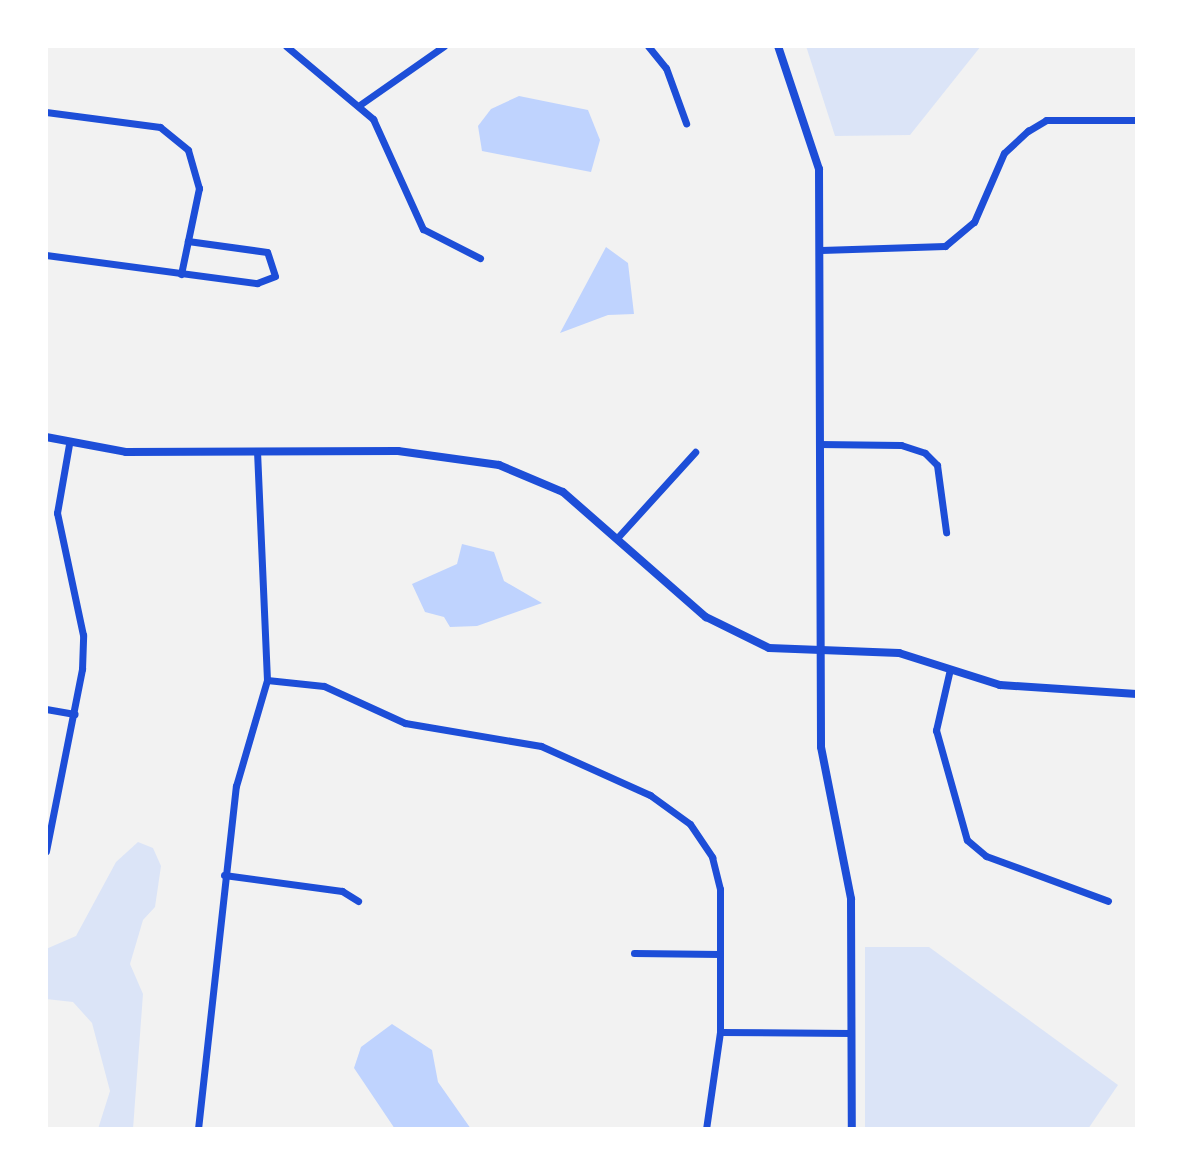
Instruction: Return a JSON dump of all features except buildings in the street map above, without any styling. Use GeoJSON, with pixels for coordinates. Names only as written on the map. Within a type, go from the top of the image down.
{"type":"FeatureCollection","features":[{"type":"Feature","properties":{"kind":"street"},"geometry":{"type":"LineString","coordinates":[[286,46],[361,104],[423,229],[480,258]]}},
{"type":"Feature","properties":{"kind":"street"},"geometry":{"type":"LineString","coordinates":[[361,104],[444,46]]}},
{"type":"Feature","properties":{"kind":"street"},"geometry":{"type":"LineString","coordinates":[[648,46],[666,68],[686,123]]}},
{"type":"Feature","properties":{"kind":"street"},"geometry":{"type":"LineString","coordinates":[[778,46],[819,169],[821,747],[851,899],[852,1129]]}},
{"type":"Feature","properties":{"kind":"street"},"geometry":{"type":"LineString","coordinates":[[46,112],[171,131],[198,170],[181,274]]}},
{"type":"Feature","properties":{"kind":"street"},"geometry":{"type":"LineString","coordinates":[[821,250],[945,246],[974,222],[1004,153],[1028,131],[1046,120],[1137,120]]}},
{"type":"Feature","properties":{"kind":"street"},"geometry":{"type":"LineString","coordinates":[[46,255],[257,283],[275,276],[267,252],[188,241]]}},
{"type":"Feature","properties":{"kind":"street"},"geometry":{"type":"LineString","coordinates":[[46,437],[69,444],[257,451],[398,451],[499,465],[563,492],[729,632],[769,648],[899,653],[950,669],[1054,693],[1137,694]]}},
{"type":"Feature","properties":{"kind":"street"},"geometry":{"type":"LineString","coordinates":[[46,851],[75,714],[83,635],[57,513],[69,444]]}},
{"type":"Feature","properties":{"kind":"street"},"geometry":{"type":"LineString","coordinates":[[819,444],[901,445],[925,453],[937,465],[946,532]]}},
{"type":"Feature","properties":{"kind":"street"},"geometry":{"type":"LineString","coordinates":[[198,1129],[236,786],[267,680],[257,451]]}},
{"type":"Feature","properties":{"kind":"street"},"geometry":{"type":"LineString","coordinates":[[618,537],[695,452]]}},
{"type":"Feature","properties":{"kind":"street"},"geometry":{"type":"LineString","coordinates":[[950,669],[936,730],[967,840],[986,856],[1108,901]]}},
{"type":"Feature","properties":{"kind":"street"},"geometry":{"type":"LineString","coordinates":[[267,680],[324,686],[405,723],[541,746],[650,795],[690,824],[712,857],[720,954],[720,1032],[706,1129]]}},
{"type":"Feature","properties":{"kind":"street"},"geometry":{"type":"LineString","coordinates":[[46,709],[75,714]]}},
{"type":"Feature","properties":{"kind":"street"},"geometry":{"type":"LineString","coordinates":[[224,875],[342,891],[358,901]]}},
{"type":"Feature","properties":{"kind":"street"},"geometry":{"type":"LineString","coordinates":[[634,953],[720,954]]}},
{"type":"Feature","properties":{"kind":"street"},"geometry":{"type":"LineString","coordinates":[[720,1032],[851,1033]]}},
{"type":"Feature","properties":{"kind":"shaded area"},"geometry":{"type":"Polygon","coordinates":[[[806,46],[981,46],[910,135],[835,136],[806,46]]]}},
{"type":"Feature","properties":{"kind":"shaded area"},"geometry":{"type":"Polygon","coordinates":[[[138,842],[153,848],[161,866],[155,907],[143,920],[130,964],[143,994],[133,1129],[98,1129],[110,1091],[92,1023],[73,1002],[46,999],[46,949],[76,936],[116,862],[138,842]]]}},
{"type":"Feature","properties":{"kind":"shaded area"},"geometry":{"type":"Polygon","coordinates":[[[865,947],[929,947],[1118,1085],[1088,1129],[865,1129],[865,947]]]}},
{"type":"Feature","properties":{"kind":"water"},"geometry":{"type":"Polygon","coordinates":[[[519,96],[588,110],[600,140],[591,172],[482,151],[478,126],[491,109],[519,96]]]}},
{"type":"Feature","properties":{"kind":"water"},"geometry":{"type":"Polygon","coordinates":[[[606,247],[628,263],[634,314],[608,315],[560,333],[606,247]]]}},
{"type":"Feature","properties":{"kind":"water"},"geometry":{"type":"Polygon","coordinates":[[[462,544],[494,552],[504,581],[542,603],[477,626],[450,627],[444,617],[425,612],[412,584],[457,564],[462,544]]]}},
{"type":"Feature","properties":{"kind":"water"},"geometry":{"type":"Polygon","coordinates":[[[392,1024],[432,1050],[438,1082],[471,1129],[395,1129],[354,1068],[361,1047],[392,1024]]]}}]}
